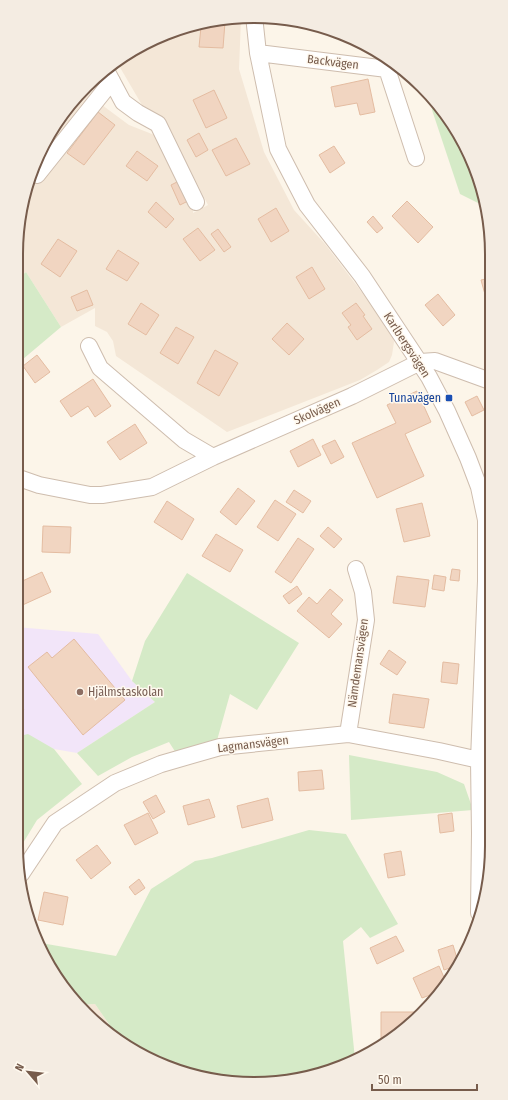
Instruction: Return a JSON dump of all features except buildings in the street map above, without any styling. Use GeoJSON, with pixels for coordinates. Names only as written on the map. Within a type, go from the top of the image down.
{"type":"FeatureCollection","features":[{"type":"Feature","properties":{"kind":"street","name":"Karlbergsvägen"},"geometry":{"type":"LineString","coordinates":[[255,23],[258,53],[278,149],[307,205],[362,276],[420,362],[447,411],[480,487],[485,514]]}},
{"type":"Feature","properties":{"kind":"street","name":"Backvägen"},"geometry":{"type":"LineString","coordinates":[[258,53],[387,69],[416,158]]}},
{"type":"Feature","properties":{"kind":"street"},"geometry":{"type":"LineString","coordinates":[[37,175],[109,76],[123,102],[138,113],[158,124],[196,202]]}},
{"type":"Feature","properties":{"kind":"street"},"geometry":{"type":"LineString","coordinates":[[89,346],[100,368],[184,440],[213,457]]}},
{"type":"Feature","properties":{"kind":"street"},"geometry":{"type":"LineString","coordinates":[[420,362],[435,361],[485,379]]}},
{"type":"Feature","properties":{"kind":"street","name":"Skolvägen"},"geometry":{"type":"LineString","coordinates":[[23,480],[40,485],[102,495],[152,487],[213,457],[352,396],[420,362]]}},
{"type":"Feature","properties":{"kind":"street","name":"Nämdemansvägen"},"geometry":{"type":"LineString","coordinates":[[348,734],[366,620],[363,592],[356,569]]}},
{"type":"Feature","properties":{"kind":"street","name":"Karlbergsvägen"},"geometry":{"type":"LineString","coordinates":[[479,898],[479,760],[485,641]]}},
{"type":"Feature","properties":{"kind":"street","name":"Lagmansvägen"},"geometry":{"type":"LineString","coordinates":[[24,869],[55,823],[115,783],[161,764],[220,746],[348,734],[479,760]]}},
{"type":"Feature","properties":{"kind":"shaded area"},"geometry":{"type":"Polygon","coordinates":[[[241,23],[239,69],[264,152],[294,210],[325,244],[367,299],[393,337],[394,342],[392,355],[389,362],[360,380],[227,432],[116,356],[113,341],[107,332],[95,326],[95,308],[61,327],[26,272],[23,274],[23,239],[27,209],[35,180],[41,183],[102,105],[129,125],[157,136],[194,202],[193,213],[208,205],[163,119],[142,105],[119,67],[152,47],[180,35],[209,27],[241,23]]]}},
{"type":"Feature","properties":{"kind":"shaded area"},"geometry":{"type":"Polygon","coordinates":[[[93,89],[51,143],[71,113],[93,89]]]}},
{"type":"Feature","properties":{"kind":"shaded area","name":"Hjälmstaskolan"},"geometry":{"type":"Polygon","coordinates":[[[23,628],[98,634],[132,681],[155,702],[77,753],[54,749],[28,735],[23,736],[23,628]]]}},
{"type":"Feature","properties":{"kind":"shaded area"},"geometry":{"type":"Polygon","coordinates":[[[86,1004],[95,1004],[112,1028],[102,1020],[86,1004]]]}},
{"type":"Feature","properties":{"kind":"green space"},"geometry":{"type":"Polygon","coordinates":[[[432,107],[454,138],[473,180],[480,204],[460,194],[432,107]]]}},
{"type":"Feature","properties":{"kind":"green space"},"geometry":{"type":"Polygon","coordinates":[[[26,272],[61,327],[23,359],[23,274],[26,272]]]}},
{"type":"Feature","properties":{"kind":"green space"},"geometry":{"type":"Polygon","coordinates":[[[187,573],[299,643],[257,710],[230,694],[216,744],[176,753],[169,742],[132,757],[98,776],[77,753],[155,702],[132,681],[145,641],[187,573]]]}},
{"type":"Feature","properties":{"kind":"green space"},"geometry":{"type":"Polygon","coordinates":[[[28,734],[54,749],[82,784],[37,820],[23,843],[23,735],[28,734]]]}},
{"type":"Feature","properties":{"kind":"green space"},"geometry":{"type":"Polygon","coordinates":[[[349,755],[437,772],[464,784],[473,810],[351,820],[349,755]]]}},
{"type":"Feature","properties":{"kind":"green space"},"geometry":{"type":"Polygon","coordinates":[[[309,830],[346,834],[398,924],[370,938],[361,927],[343,941],[354,1054],[328,1065],[314,1069],[299,1073],[269,1077],[239,1077],[209,1073],[180,1065],[138,1046],[112,1028],[95,1004],[86,1004],[71,987],[54,962],[45,944],[116,956],[151,889],[195,861],[212,858],[309,830]]]}},
{"type":"Feature","properties":{"kind":"place","name":"Tunavägen"},"geometry":{"type":"Point","coordinates":[449,398]}},
{"type":"Feature","properties":{"kind":"place","name":"Hjälmstaskolan"},"geometry":{"type":"Point","coordinates":[80,692]}}]}
